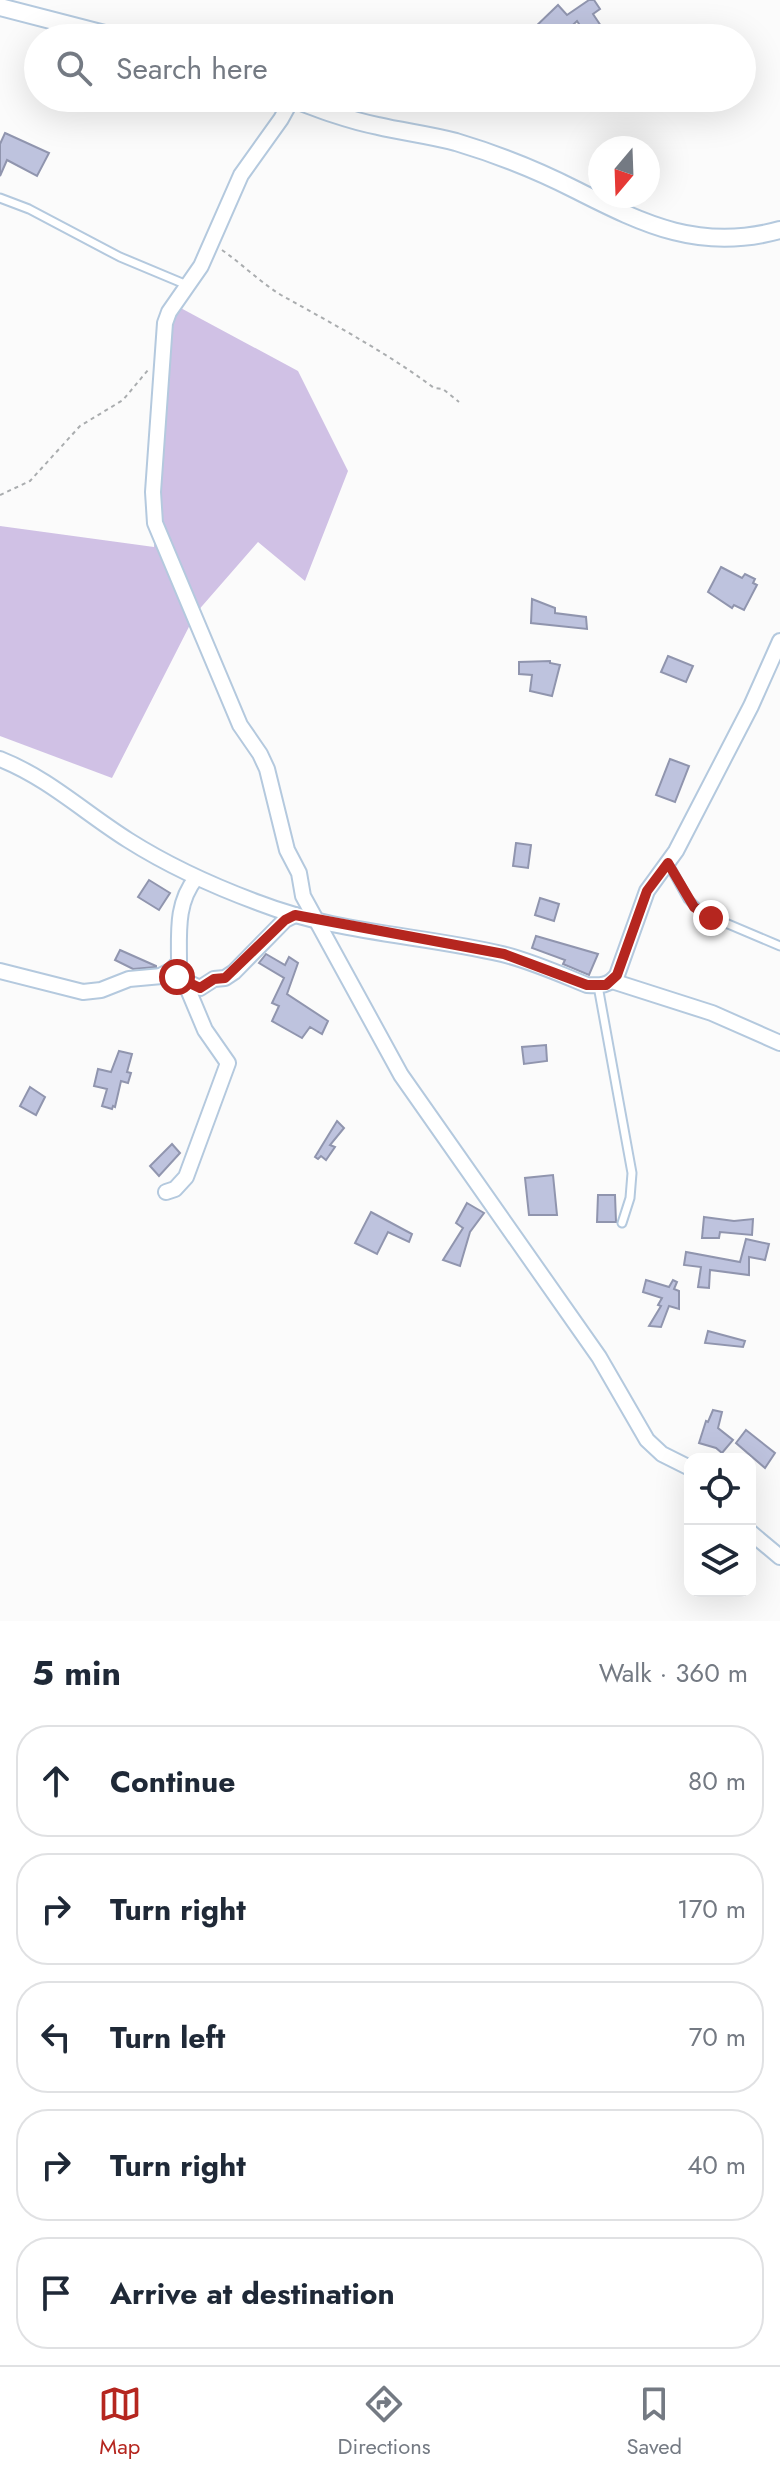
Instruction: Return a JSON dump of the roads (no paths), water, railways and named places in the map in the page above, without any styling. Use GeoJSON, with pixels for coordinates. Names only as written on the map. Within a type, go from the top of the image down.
{"type":"FeatureCollection","features":[{"type":"Feature","properties":{"kind":"street"},"geometry":{"type":"LineString","coordinates":[[0,7],[66,24]]}},
{"type":"Feature","properties":{"kind":"street"},"geometry":{"type":"LineString","coordinates":[[284,112],[241,175],[189,286],[176,301],[165,323],[160,358],[153,492],[158,535],[240,725],[267,769],[287,850],[299,873],[303,896],[401,1075],[599,1357],[647,1440],[662,1454],[684,1465]]}},
{"type":"Feature","properties":{"kind":"street"},"geometry":{"type":"LineString","coordinates":[[334,112],[373,125],[425,134],[478,150],[575,189],[623,215],[662,229],[720,239],[757,236],[780,230]]}},
{"type":"Feature","properties":{"kind":"street"},"geometry":{"type":"LineString","coordinates":[[605,984],[620,969],[647,891],[668,863],[751,706],[780,641]]}},
{"type":"Feature","properties":{"kind":"street"},"geometry":{"type":"LineString","coordinates":[[0,759],[49,784],[126,839],[196,878],[262,905],[295,915],[504,954],[587,985],[605,984],[712,1013],[780,1043]]}},
{"type":"Feature","properties":{"kind":"street"},"geometry":{"type":"LineString","coordinates":[[162,976],[179,962],[178,930],[183,899],[196,878]]}},
{"type":"Feature","properties":{"kind":"street"},"geometry":{"type":"LineString","coordinates":[[0,971],[83,992],[101,990],[129,979],[162,976],[184,980],[200,988],[214,979],[229,976],[285,920],[295,915]]}},
{"type":"Feature","properties":{"kind":"street"},"geometry":{"type":"LineString","coordinates":[[166,1192],[175,1189],[186,1177],[228,1063],[205,1030],[184,980]]}},
{"type":"Feature","properties":{"kind":"street"},"geometry":{"type":"LineString","coordinates":[[756,1537],[780,1557]]}},
{"type":"Feature","properties":{"kind":"lane"},"geometry":{"type":"LineString","coordinates":[[0,198],[41,215],[130,262],[189,286]]}},
{"type":"Feature","properties":{"kind":"lane"},"geometry":{"type":"LineString","coordinates":[[668,863],[688,899],[702,913],[780,946]]}},
{"type":"Feature","properties":{"kind":"lane"},"geometry":{"type":"LineString","coordinates":[[605,984],[632,1173],[630,1198],[622,1223]]}}]}
